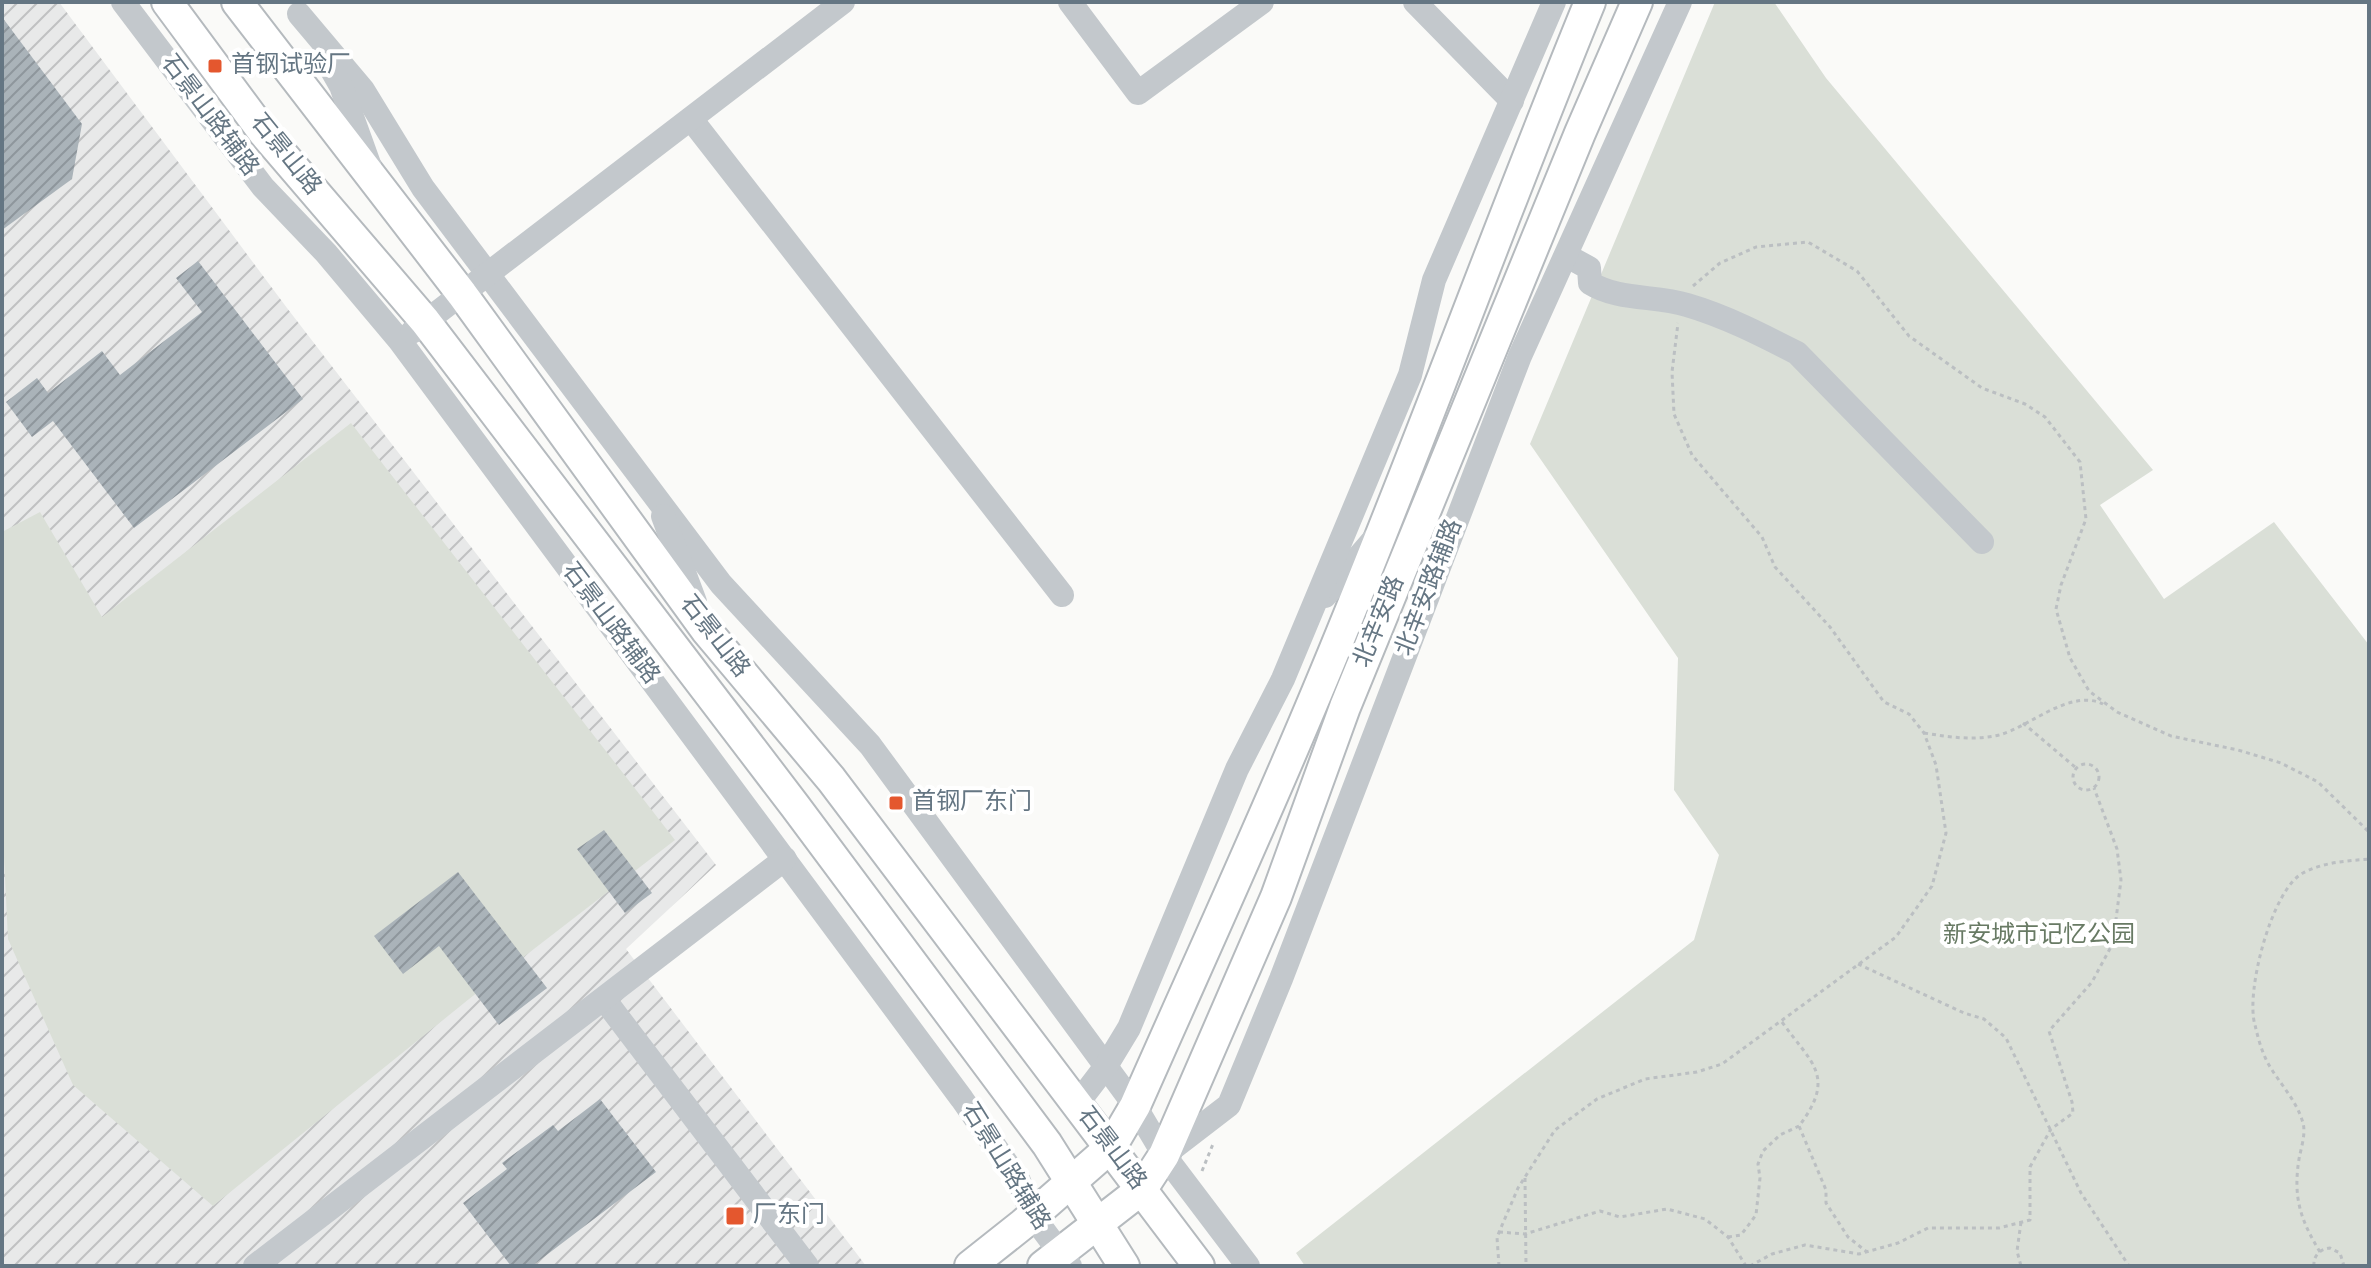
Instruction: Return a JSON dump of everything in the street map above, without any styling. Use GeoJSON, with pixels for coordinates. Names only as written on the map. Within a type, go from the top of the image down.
{"type":"FeatureCollection","features":[{"type":"Feature","properties":{"kind":"main road","name":"石景山路"},"geometry":{"type":"LineString","coordinates":[[167,2],[264,133],[425,321],[795,806],[1047,1144],[1124,1266]]}},
{"type":"Feature","properties":{"kind":"main road","name":"石景山路"},"geometry":{"type":"LineString","coordinates":[[237,2],[462,294],[706,630],[831,779],[1199,1266]]}},
{"type":"Feature","properties":{"kind":"main road","name":"北辛安路"},"geometry":{"type":"LineString","coordinates":[[970,1266],[1111,1147],[1135,1106],[1317,692],[1590,2]]}},
{"type":"Feature","properties":{"kind":"main road","name":"北辛安路"},"geometry":{"type":"LineString","coordinates":[[1058,1261],[1142,1189],[1164,1155],[1276,897],[1345,707],[1580,133],[1637,2]]}},
{"type":"Feature","properties":{"kind":"street","name":"石景山路辅路"},"geometry":{"type":"LineString","coordinates":[[123,2],[263,187],[326,253],[400,341],[785,859],[1019,1181],[1032,1215],[1058,1261]]}},
{"type":"Feature","properties":{"kind":"street"},"geometry":{"type":"LineString","coordinates":[[400,341],[843,2]]}},
{"type":"Feature","properties":{"kind":"street"},"geometry":{"type":"LineString","coordinates":[[1070,2],[1138,93],[1262,2]]}},
{"type":"Feature","properties":{"kind":"street"},"geometry":{"type":"LineString","coordinates":[[1415,2],[1512,101]]}},
{"type":"Feature","properties":{"kind":"street"},"geometry":{"type":"LineString","coordinates":[[1077,1104],[1106,1066],[1129,1028],[1237,769],[1283,679],[1410,375],[1434,280],[1554,2]]}},
{"type":"Feature","properties":{"kind":"street","name":"北辛安路辅路"},"geometry":{"type":"LineString","coordinates":[[1164,1155],[1229,1105],[1281,979],[1520,356],[1680,2]]}},
{"type":"Feature","properties":{"kind":"street"},"geometry":{"type":"LineString","coordinates":[[294,8],[341,86],[378,186]]}},
{"type":"Feature","properties":{"kind":"street"},"geometry":{"type":"LineString","coordinates":[[294,8],[363,90],[423,188],[721,584],[870,745],[1135,1106],[1164,1155],[1248,1266]]}},
{"type":"Feature","properties":{"kind":"street"},"geometry":{"type":"LineString","coordinates":[[691,119],[1062,595]]}},
{"type":"Feature","properties":{"kind":"street"},"geometry":{"type":"LineString","coordinates":[[1567,256],[1589,268],[1590,283],[1604,291],[1686,304],[1797,353],[1982,542]]}},
{"type":"Feature","properties":{"kind":"street"},"geometry":{"type":"LineString","coordinates":[[1471,400],[1520,356]]}},
{"type":"Feature","properties":{"kind":"street"},"geometry":{"type":"LineString","coordinates":[[659,502],[673,548],[706,630]]}},
{"type":"Feature","properties":{"kind":"street"},"geometry":{"type":"LineString","coordinates":[[1310,612],[1384,528]]}},
{"type":"Feature","properties":{"kind":"street"},"geometry":{"type":"LineString","coordinates":[[255,1266],[785,859]]}},
{"type":"Feature","properties":{"kind":"street"},"geometry":{"type":"LineString","coordinates":[[604,999],[807,1266]]}},
{"type":"Feature","properties":{"kind":"path"},"geometry":{"type":"LineString","coordinates":[[1499,1266],[1499,1232],[1525,1177],[1555,1130],[1597,1099],[1645,1079],[1697,1072],[1722,1064],[1896,937],[1932,886],[1946,833],[1936,765],[1924,733],[1909,714],[1884,702],[1830,627],[1775,567],[1762,537],[1692,455],[1674,414],[1672,372],[1677,324],[1694,286],[1720,263],[1756,247],[1808,242],[1857,271],[1909,336],[1982,388],[2025,404],[2045,417],[2080,462],[2086,519],[2061,585],[2056,609],[2070,658],[2089,691],[2117,712],[2171,736],[2281,763],[2318,782],[2369,832]]}},
{"type":"Feature","properties":{"kind":"path"},"geometry":{"type":"LineString","coordinates":[[1924,733],[1964,739],[2000,735],[2055,707],[2094,699],[2109,706]]}},
{"type":"Feature","properties":{"kind":"path"},"geometry":{"type":"LineString","coordinates":[[2023,723],[2076,768]]}},
{"type":"Feature","properties":{"kind":"path"},"geometry":{"type":"LineString","coordinates":[[2088,763],[2098,770],[2098,783],[2094,788],[2083,790],[2074,784],[2073,772],[2076,768],[2088,763]]}},
{"type":"Feature","properties":{"kind":"path"},"geometry":{"type":"LineString","coordinates":[[1499,1232],[1525,1234],[1600,1211],[1620,1217],[1667,1209],[1705,1219],[1728,1237],[1748,1266],[1772,1254],[1805,1245],[1859,1254],[1898,1243],[1928,1228],[1999,1228],[2030,1220],[2030,1167],[2051,1129],[2073,1113],[2049,1031],[2092,982],[2113,943],[2121,880],[2117,849],[2094,788]]}},
{"type":"Feature","properties":{"kind":"path"},"geometry":{"type":"LineString","coordinates":[[2320,1252],[2306,1230],[2294,1187],[2304,1127],[2299,1111],[2267,1063],[2253,1020],[2252,995],[2258,961],[2280,899],[2301,874],[2335,861],[2369,859]]}},
{"type":"Feature","properties":{"kind":"path"},"geometry":{"type":"LineString","coordinates":[[1858,964],[1964,1013],[1984,1019],[2006,1038],[2081,1193],[2129,1266]]}},
{"type":"Feature","properties":{"kind":"path"},"geometry":{"type":"LineString","coordinates":[[1728,1237],[1741,1235],[1756,1215],[1760,1178],[1758,1164],[1763,1151],[1780,1135],[1799,1126],[1810,1111],[1819,1084],[1813,1060],[1781,1021]]}},
{"type":"Feature","properties":{"kind":"path"},"geometry":{"type":"LineString","coordinates":[[1799,1126],[1826,1190],[1826,1203],[1848,1237],[1867,1252]]}},
{"type":"Feature","properties":{"kind":"path"},"geometry":{"type":"LineString","coordinates":[[1525,1177],[1526,1266]]}},
{"type":"Feature","properties":{"kind":"path"},"geometry":{"type":"LineString","coordinates":[[2021,1222],[2017,1251],[2021,1266]]}},
{"type":"Feature","properties":{"kind":"path"},"geometry":{"type":"LineString","coordinates":[[2314,1266],[2315,1257],[2324,1249],[2335,1250],[2343,1257],[2344,1266]]}},
{"type":"Feature","properties":{"kind":"shaded area"},"geometry":{"type":"Polygon","coordinates":[[[2,2],[59,2],[287,308],[716,865],[626,949],[866,1266],[2,1266],[2,2]]]}},
{"type":"Feature","properties":{"kind":"green space","name":"新安城市记忆公园"},"geometry":{"type":"Polygon","coordinates":[[[1715,2],[1774,2],[1826,78],[2153,470],[2100,505],[2164,599],[2274,522],[2369,645],[2369,1266],[1305,1266],[1296,1253],[1694,940],[1719,855],[1674,790],[1678,658],[1530,444],[1715,2]]]}},
{"type":"Feature","properties":{"kind":"green space"},"geometry":{"type":"Polygon","coordinates":[[[351,423],[675,840],[469,999],[213,1206],[73,1085],[8,939],[2,816],[2,532],[40,512],[102,617],[351,423]]]}},
{"type":"Feature","properties":{"kind":"building"},"geometry":{"type":"Polygon","coordinates":[[[2,17],[82,124],[72,179],[2,230],[2,17]]]}},
{"type":"Feature","properties":{"kind":"building"},"geometry":{"type":"Polygon","coordinates":[[[198,261],[303,399],[134,528],[53,421],[32,437],[6,402],[37,378],[48,393],[102,351],[120,375],[202,312],[176,278],[198,261]]]}},
{"type":"Feature","properties":{"kind":"building"},"geometry":{"type":"Polygon","coordinates":[[[604,830],[652,893],[625,913],[577,849],[604,830]]]}},
{"type":"Feature","properties":{"kind":"building"},"geometry":{"type":"Polygon","coordinates":[[[458,872],[547,988],[499,1025],[439,946],[403,974],[374,936],[458,872]]]}},
{"type":"Feature","properties":{"kind":"building"},"geometry":{"type":"Polygon","coordinates":[[[600,1099],[656,1172],[532,1266],[511,1266],[463,1203],[507,1169],[502,1163],[553,1125],[558,1131],[600,1099]]]}},
{"type":"Feature","properties":{"kind":"place","name":"首钢试验厂"},"geometry":{"type":"Point","coordinates":[215,66]}},
{"type":"Feature","properties":{"kind":"place","name":"首钢厂东门"},"geometry":{"type":"Point","coordinates":[896,803]}},
{"type":"Feature","properties":{"kind":"place","name":"厂东门"},"geometry":{"type":"Point","coordinates":[735,1216]}}]}
